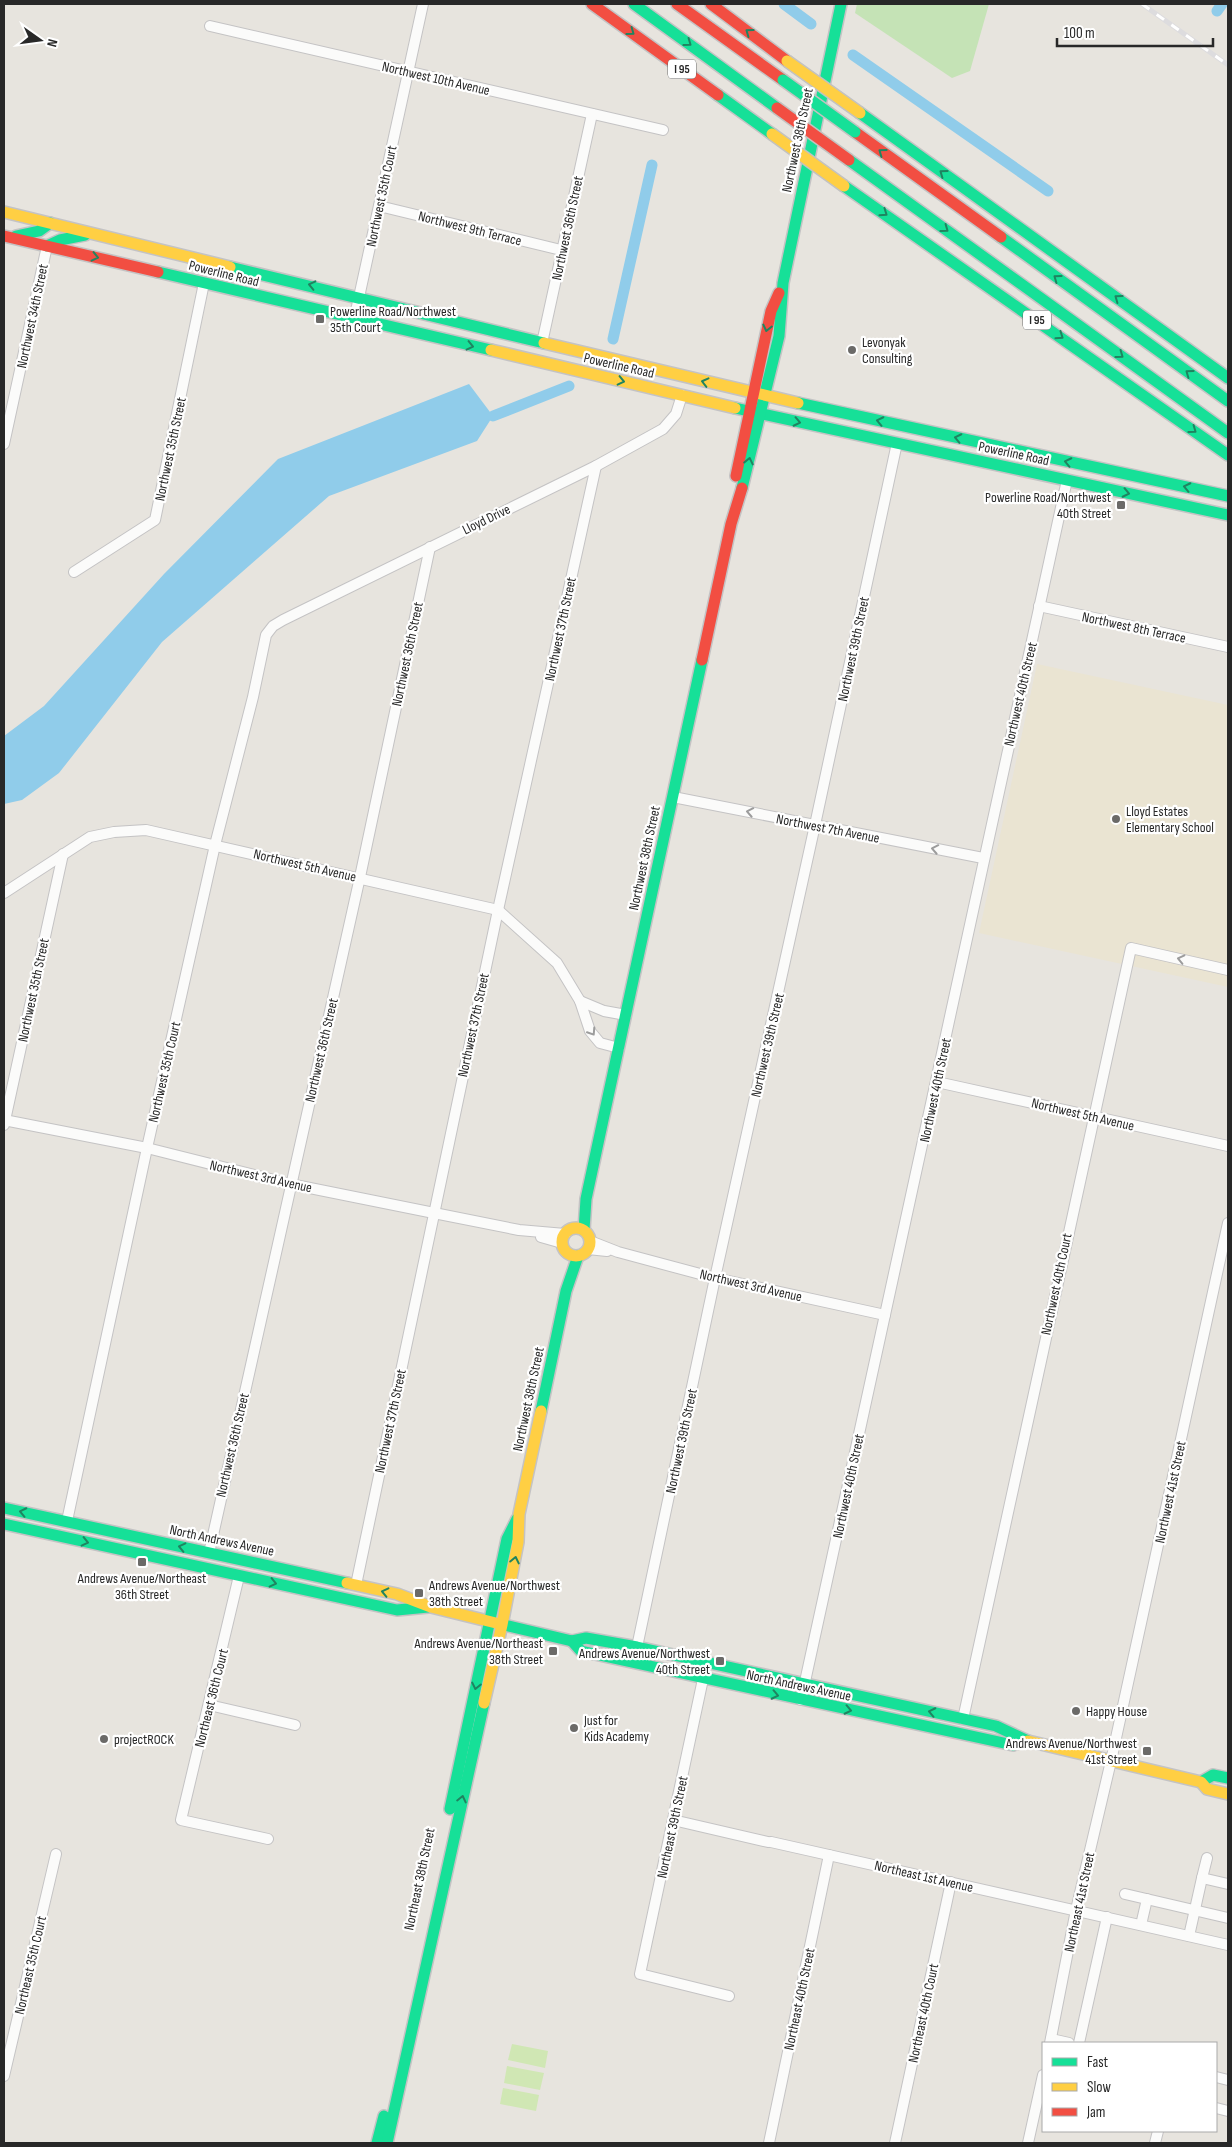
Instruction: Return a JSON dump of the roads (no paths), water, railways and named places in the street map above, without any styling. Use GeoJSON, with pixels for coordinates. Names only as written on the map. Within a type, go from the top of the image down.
{"type":"FeatureCollection","features":[{"type":"Feature","properties":{"kind":"main road","name":"I 95"},"geometry":{"type":"LineString","coordinates":[[592,4],[844,186],[1228,456]]}},
{"type":"Feature","properties":{"kind":"main road"},"geometry":{"type":"LineString","coordinates":[[634,4],[1228,433]]}},
{"type":"Feature","properties":{"kind":"main road"},"geometry":{"type":"LineString","coordinates":[[677,4],[1228,401]]}},
{"type":"Feature","properties":{"kind":"main road"},"geometry":{"type":"LineString","coordinates":[[711,4],[1228,378]]}},
{"type":"Feature","properties":{"kind":"main road","name":"Northwest 38th Street"},"geometry":{"type":"LineString","coordinates":[[584,1230],[586,1199],[731,524],[734,486],[755,412],[758,394],[780,329],[783,282],[841,4]]}},
{"type":"Feature","properties":{"kind":"main road","name":"Powerline Road"},"geometry":{"type":"LineString","coordinates":[[4,212],[758,394],[1228,496]]}},
{"type":"Feature","properties":{"kind":"main road"},"geometry":{"type":"LineString","coordinates":[[6,237],[35,234],[45,229],[50,223]]}},
{"type":"Feature","properties":{"kind":"main road"},"geometry":{"type":"LineString","coordinates":[[47,246],[64,238],[93,233]]}},
{"type":"Feature","properties":{"kind":"main road","name":"Powerline Road"},"geometry":{"type":"LineString","coordinates":[[6,237],[354,320],[755,412],[1228,515]]}},
{"type":"Feature","properties":{"kind":"main road"},"geometry":{"type":"LineString","coordinates":[[1010,467],[1039,465],[1049,458]]}},
{"type":"Feature","properties":{"kind":"main road"},"geometry":{"type":"LineString","coordinates":[[1067,480],[1084,473],[1114,471]]}},
{"type":"Feature","properties":{"kind":"main road","name":"Northwest 38th Street"},"geometry":{"type":"LineString","coordinates":[[566,1235],[586,1199]]}},
{"type":"Feature","properties":{"kind":"main road"},"geometry":{"type":"LineString","coordinates":[[584,1230],[589,1245],[574,1255],[563,1247],[566,1235],[584,1230]]}},
{"type":"Feature","properties":{"kind":"main road","name":"Northwest 38th Street"},"geometry":{"type":"LineString","coordinates":[[502,1624],[518,1542],[519,1514],[574,1255]]}},
{"type":"Feature","properties":{"kind":"main road","name":"North Andrews Avenue"},"geometry":{"type":"LineString","coordinates":[[4,1508],[397,1594],[431,1607],[572,1641],[586,1638],[637,1647],[996,1726],[1018,1734],[1024,1740],[1201,1782],[1207,1789],[1228,1794]]}},
{"type":"Feature","properties":{"kind":"main road","name":"Northwest 38th Street"},"geometry":{"type":"LineString","coordinates":[[490,1621],[507,1539],[519,1514]]}},
{"type":"Feature","properties":{"kind":"main road","name":"North Andrews Avenue"},"geometry":{"type":"LineString","coordinates":[[4,1524],[397,1610],[431,1607]]}},
{"type":"Feature","properties":{"kind":"main road"},"geometry":{"type":"LineString","coordinates":[[191,1566],[205,1560],[209,1553]]}},
{"type":"Feature","properties":{"kind":"main road"},"geometry":{"type":"LineString","coordinates":[[239,1576],[250,1567],[263,1565]]}},
{"type":"Feature","properties":{"kind":"main road","name":"Northeast 38th Street"},"geometry":{"type":"LineString","coordinates":[[377,2143],[392,2081],[490,1621]]}},
{"type":"Feature","properties":{"kind":"main road","name":"Northeast 38th Street"},"geometry":{"type":"LineString","coordinates":[[387,2143],[451,1847],[502,1624]]}},
{"type":"Feature","properties":{"kind":"main road","name":"North Andrews Avenue"},"geometry":{"type":"LineString","coordinates":[[572,1641],[581,1651],[703,1679],[1013,1745],[1024,1740]]}},
{"type":"Feature","properties":{"kind":"main road","name":"North Andrews Avenue"},"geometry":{"type":"LineString","coordinates":[[1201,1782],[1213,1775],[1228,1778]]}},
{"type":"Feature","properties":{"kind":"street","name":"Northwest 35th Court"},"geometry":{"type":"LineString","coordinates":[[354,320],[423,4]]}},
{"type":"Feature","properties":{"kind":"street","name":"Northwest 10th Avenue"},"geometry":{"type":"LineString","coordinates":[[210,26],[663,130]]}},
{"type":"Feature","properties":{"kind":"street","name":"Northwest 36th Street"},"geometry":{"type":"LineString","coordinates":[[542,343],[592,114]]}},
{"type":"Feature","properties":{"kind":"street","name":"Northwest 9th Terrace"},"geometry":{"type":"LineString","coordinates":[[379,206],[561,250]]}},
{"type":"Feature","properties":{"kind":"street","name":"Northwest 34th Street"},"geometry":{"type":"LineString","coordinates":[[4,444],[47,246]]}},
{"type":"Feature","properties":{"kind":"street","name":"Northwest 35th Street"},"geometry":{"type":"LineString","coordinates":[[74,572],[155,520],[204,283]]}},
{"type":"Feature","properties":{"kind":"street","name":"Lloyd Drive"},"geometry":{"type":"LineString","coordinates":[[273,626],[596,466],[663,429],[676,414],[682,395]]}},
{"type":"Feature","properties":{"kind":"street","name":"Northwest 39th Street"},"geometry":{"type":"LineString","coordinates":[[637,1647],[715,1278],[897,443]]}},
{"type":"Feature","properties":{"kind":"street","name":"Northwest 37th Street"},"geometry":{"type":"LineString","coordinates":[[356,1585],[498,910],[596,466]]}},
{"type":"Feature","properties":{"kind":"street","name":"Northwest 40th Street"},"geometry":{"type":"LineString","coordinates":[[801,1700],[937,1082],[983,858],[1067,480]]}},
{"type":"Feature","properties":{"kind":"street","name":"Northwest 36th Street"},"geometry":{"type":"LineString","coordinates":[[209,1553],[290,1184],[360,878],[430,547]]}},
{"type":"Feature","properties":{"kind":"street","name":"Northwest 8th Terrace"},"geometry":{"type":"LineString","coordinates":[[1039,606],[1228,648]]}},
{"type":"Feature","properties":{"kind":"street","name":"Northwest 35th Court"},"geometry":{"type":"LineString","coordinates":[[68,1521],[147,1148],[215,845],[253,697],[266,635],[273,626]]}},
{"type":"Feature","properties":{"kind":"street","name":"Northwest 7th Avenue"},"geometry":{"type":"LineString","coordinates":[[673,797],[983,858]]}},
{"type":"Feature","properties":{"kind":"street","name":"Northwest 5th Avenue"},"geometry":{"type":"LineString","coordinates":[[4,893],[90,837],[114,832],[146,830],[498,910],[557,963],[580,1001],[590,1031],[600,1043],[619,1048]]}},
{"type":"Feature","properties":{"kind":"street","name":"Northwest 35th Street"},"geometry":{"type":"LineString","coordinates":[[4,1122],[63,854]]}},
{"type":"Feature","properties":{"kind":"street","name":"Northwest 40th Court"},"geometry":{"type":"LineString","coordinates":[[963,1719],[1131,948],[1228,970]]}},
{"type":"Feature","properties":{"kind":"street"},"geometry":{"type":"LineString","coordinates":[[580,1001],[604,1011],[626,1016]]}},
{"type":"Feature","properties":{"kind":"street","name":"Northwest 5th Avenue"},"geometry":{"type":"LineString","coordinates":[[937,1082],[1228,1146]]}},
{"type":"Feature","properties":{"kind":"street","name":"Northwest 3rd Avenue"},"geometry":{"type":"LineString","coordinates":[[4,1122],[147,1148],[290,1184],[434,1213],[519,1230],[566,1235]]}},
{"type":"Feature","properties":{"kind":"street","name":"Northwest 41st Street"},"geometry":{"type":"LineString","coordinates":[[1111,1761],[1228,1223]]}},
{"type":"Feature","properties":{"kind":"street","name":"Northwest 3rd Avenue"},"geometry":{"type":"LineString","coordinates":[[589,1245],[715,1278],[885,1316]]}},
{"type":"Feature","properties":{"kind":"street","name":"Northeast 36th Court"},"geometry":{"type":"LineString","coordinates":[[239,1576],[181,1820],[268,1839]]}},
{"type":"Feature","properties":{"kind":"street","name":"Northeast 39th Street"},"geometry":{"type":"LineString","coordinates":[[703,1679],[640,1974],[729,1996]]}},
{"type":"Feature","properties":{"kind":"street"},"geometry":{"type":"LineString","coordinates":[[209,1705],[295,1725]]}},
{"type":"Feature","properties":{"kind":"street","name":"Northeast 41st Street"},"geometry":{"type":"LineString","coordinates":[[1050,2041],[1076,1910],[1111,1761]]}},
{"type":"Feature","properties":{"kind":"street","name":"Northeast 1st Avenue"},"geometry":{"type":"LineString","coordinates":[[673,1820],[1228,1945]]}},
{"type":"Feature","properties":{"kind":"street","name":"Northeast 35th Court"},"geometry":{"type":"LineString","coordinates":[[4,2076],[56,1854]]}},
{"type":"Feature","properties":{"kind":"street","name":"Northeast 40th Street"},"geometry":{"type":"LineString","coordinates":[[769,2143],[829,1856]]}},
{"type":"Feature","properties":{"kind":"street"},"geometry":{"type":"LineString","coordinates":[[1189,1936],[1207,1858]]}},
{"type":"Feature","properties":{"kind":"street"},"geometry":{"type":"LineString","coordinates":[[1202,1878],[1228,1884]]}},
{"type":"Feature","properties":{"kind":"street","name":"Northeast 40th Court"},"geometry":{"type":"LineString","coordinates":[[895,2143],[951,1882]]}},
{"type":"Feature","properties":{"kind":"street"},"geometry":{"type":"LineString","coordinates":[[1125,1894],[1228,1918]]}},
{"type":"Feature","properties":{"kind":"street"},"geometry":{"type":"LineString","coordinates":[[1141,1925],[1147,1899]]}},
{"type":"Feature","properties":{"kind":"street"},"geometry":{"type":"LineString","coordinates":[[1079,2042],[1107,1917]]}},
{"type":"Feature","properties":{"kind":"street"},"geometry":{"type":"LineString","coordinates":[[1028,2143],[1042,2080]]}},
{"type":"Feature","properties":{"kind":"water"},"geometry":{"type":"Polygon","coordinates":[[[469,384],[493,416],[477,441],[329,496],[162,642],[59,773],[22,800],[4,804],[4,736],[44,706],[164,574],[278,459],[469,384]]]}},
{"type":"Feature","properties":{"kind":"waterway"},"geometry":{"type":"LineString","coordinates":[[784,4],[811,24]]}},
{"type":"Feature","properties":{"kind":"waterway"},"geometry":{"type":"LineString","coordinates":[[1217,11],[1222,4]]}},
{"type":"Feature","properties":{"kind":"waterway"},"geometry":{"type":"LineString","coordinates":[[853,55],[1048,191]]}},
{"type":"Feature","properties":{"kind":"waterway"},"geometry":{"type":"LineString","coordinates":[[613,339],[652,165]]}},
{"type":"Feature","properties":{"kind":"waterway"},"geometry":{"type":"LineString","coordinates":[[493,416],[569,386]]}},
{"type":"Feature","properties":{"kind":"railway"},"geometry":{"type":"LineString","coordinates":[[1142,4],[1228,65]]}},
{"type":"Feature","properties":{"kind":"place","name":"Powerline Road/Northwest 35th Court"},"geometry":{"type":"Point","coordinates":[320,319]}},
{"type":"Feature","properties":{"kind":"place","name":"Levonyak Consulting"},"geometry":{"type":"Point","coordinates":[852,350]}},
{"type":"Feature","properties":{"kind":"place","name":"Powerline Road/Northwest 40th Street"},"geometry":{"type":"Point","coordinates":[1121,505]}},
{"type":"Feature","properties":{"kind":"place","name":"Lloyd Estates Elementary School"},"geometry":{"type":"Point","coordinates":[1116,819]}},
{"type":"Feature","properties":{"kind":"place","name":"Andrews Avenue/Northeast 36th Street"},"geometry":{"type":"Point","coordinates":[142,1562]}},
{"type":"Feature","properties":{"kind":"place","name":"Andrews Avenue/Northwest 38th Street"},"geometry":{"type":"Point","coordinates":[419,1593]}},
{"type":"Feature","properties":{"kind":"place","name":"Andrews Avenue/Northeast 38th Street"},"geometry":{"type":"Point","coordinates":[553,1651]}},
{"type":"Feature","properties":{"kind":"place","name":"Andrews Avenue/Northwest 40th Street"},"geometry":{"type":"Point","coordinates":[720,1661]}},
{"type":"Feature","properties":{"kind":"place","name":"Happy House"},"geometry":{"type":"Point","coordinates":[1076,1711]}},
{"type":"Feature","properties":{"kind":"place","name":"Just for Kids Academy"},"geometry":{"type":"Point","coordinates":[574,1728]}},
{"type":"Feature","properties":{"kind":"place","name":"projectROCK"},"geometry":{"type":"Point","coordinates":[104,1739]}},
{"type":"Feature","properties":{"kind":"place","name":"Andrews Avenue/Northwest 41st Street"},"geometry":{"type":"Point","coordinates":[1147,1751]}}]}
